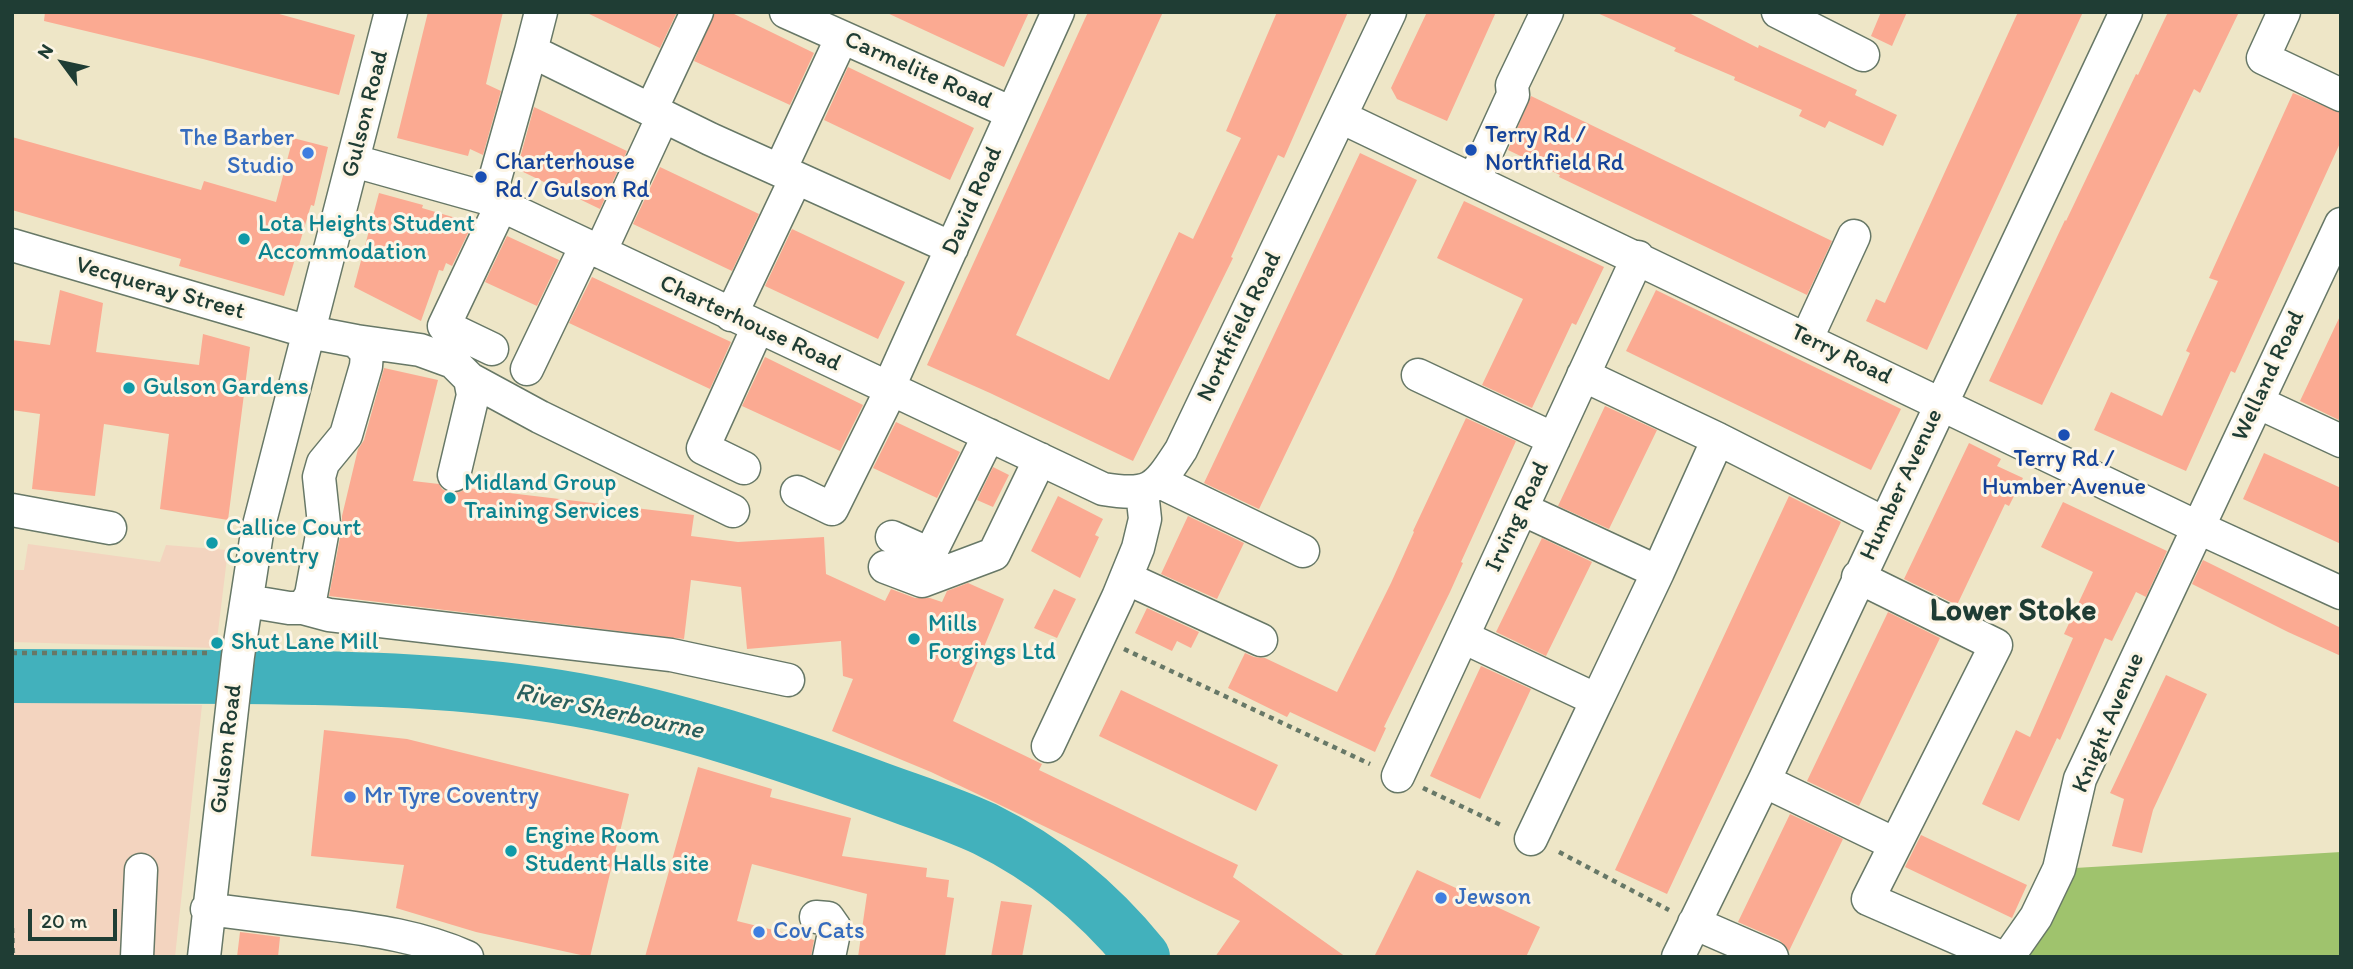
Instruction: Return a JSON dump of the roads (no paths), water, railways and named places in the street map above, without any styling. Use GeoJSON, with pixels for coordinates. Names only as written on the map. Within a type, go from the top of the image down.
{"type":"FeatureCollection","features":[{"type":"Feature","properties":{"kind":"street"},"geometry":{"type":"LineString","coordinates":[[492,349],[444,326],[495,203],[541,12]]}},
{"type":"Feature","properties":{"kind":"street"},"geometry":{"type":"LineString","coordinates":[[527,369],[593,249],[657,113],[697,12]]}},
{"type":"Feature","properties":{"kind":"street","name":"Carmelite Road"},"geometry":{"type":"LineString","coordinates":[[786,12],[835,27],[1012,113]]}},
{"type":"Feature","properties":{"kind":"street","name":"David Road"},"geometry":{"type":"LineString","coordinates":[[797,492],[832,509],[890,390],[1058,12]]}},
{"type":"Feature","properties":{"kind":"street","name":"Northfield Road"},"geometry":{"type":"LineString","coordinates":[[1151,487],[1181,450],[1390,12]]}},
{"type":"Feature","properties":{"kind":"street"},"geometry":{"type":"LineString","coordinates":[[1474,180],[1513,95],[1512,85],[1547,12]]}},
{"type":"Feature","properties":{"kind":"street"},"geometry":{"type":"LineString","coordinates":[[1778,12],[1814,20],[1863,55]]}},
{"type":"Feature","properties":{"kind":"street","name":"Humber Avenue"},"geometry":{"type":"LineString","coordinates":[[1678,957],[1764,781],[2126,12]]}},
{"type":"Feature","properties":{"kind":"street"},"geometry":{"type":"LineString","coordinates":[[2284,12],[2263,58],[2341,95]]}},
{"type":"Feature","properties":{"kind":"street","name":"Gulson Road"},"geometry":{"type":"LineString","coordinates":[[204,957],[207,909],[238,655],[257,533],[390,13]]}},
{"type":"Feature","properties":{"kind":"street"},"geometry":{"type":"LineString","coordinates":[[744,468],[703,448],[835,27]]}},
{"type":"Feature","properties":{"kind":"street"},"geometry":{"type":"LineString","coordinates":[[531,51],[657,113],[952,248]]}},
{"type":"Feature","properties":{"kind":"street","name":"Terry Road"},"geometry":{"type":"LineString","coordinates":[[1341,117],[2197,527],[2341,593]]}},
{"type":"Feature","properties":{"kind":"street","name":"Charterhouse Road"},"geometry":{"type":"LineString","coordinates":[[354,162],[495,203],[1103,489],[1125,493],[1151,487]]}},
{"type":"Feature","properties":{"kind":"street","name":"Welland Road"},"geometry":{"type":"LineString","coordinates":[[2197,527],[2341,224]]}},
{"type":"Feature","properties":{"kind":"street"},"geometry":{"type":"LineString","coordinates":[[1807,338],[1854,236]]}},
{"type":"Feature","properties":{"kind":"street","name":"Vecqueray Street"},"geometry":{"type":"LineString","coordinates":[[12,245],[309,332],[420,350],[453,362],[470,379],[540,417],[733,511]]}},
{"type":"Feature","properties":{"kind":"street","name":"Irving Road"},"geometry":{"type":"LineString","coordinates":[[1398,776],[1637,257]]}},
{"type":"Feature","properties":{"kind":"street"},"geometry":{"type":"LineString","coordinates":[[303,608],[311,595],[324,524],[319,477],[323,463],[346,435],[366,366],[367,353],[356,341]]}},
{"type":"Feature","properties":{"kind":"street"},"geometry":{"type":"LineString","coordinates":[[1418,375],[1554,439]]}},
{"type":"Feature","properties":{"kind":"street"},"geometry":{"type":"LineString","coordinates":[[1583,375],[1718,439],[1884,523]]}},
{"type":"Feature","properties":{"kind":"street"},"geometry":{"type":"LineString","coordinates":[[454,475],[473,394],[470,379]]}},
{"type":"Feature","properties":{"kind":"street"},"geometry":{"type":"LineString","coordinates":[[2257,402],[2341,441]]}},
{"type":"Feature","properties":{"kind":"street"},"geometry":{"type":"LineString","coordinates":[[989,435],[930,554],[889,552],[922,580],[994,554],[1040,459]]}},
{"type":"Feature","properties":{"kind":"street"},"geometry":{"type":"LineString","coordinates":[[1531,839],[1718,439]]}},
{"type":"Feature","properties":{"kind":"street"},"geometry":{"type":"LineString","coordinates":[[1048,746],[1138,548],[1151,487],[1303,551]]}},
{"type":"Feature","properties":{"kind":"street"},"geometry":{"type":"LineString","coordinates":[[1521,509],[1658,572]]}},
{"type":"Feature","properties":{"kind":"street"},"geometry":{"type":"LineString","coordinates":[[12,510],[110,528]]}},
{"type":"Feature","properties":{"kind":"street","name":"Knight Avenue"},"geometry":{"type":"LineString","coordinates":[[2008,957],[2036,917],[2059,869],[2080,779],[2197,527]]}},
{"type":"Feature","properties":{"kind":"street"},"geometry":{"type":"LineString","coordinates":[[1858,577],[1996,645],[1868,899],[2001,957]]}},
{"type":"Feature","properties":{"kind":"street"},"geometry":{"type":"LineString","coordinates":[[1126,578],[1261,640]]}},
{"type":"Feature","properties":{"kind":"street"},"geometry":{"type":"LineString","coordinates":[[247,601],[303,608],[329,615],[671,655],[788,680]]}},
{"type":"Feature","properties":{"kind":"street"},"geometry":{"type":"LineString","coordinates":[[1463,637],[1597,700]]}},
{"type":"Feature","properties":{"kind":"street"},"geometry":{"type":"LineString","coordinates":[[1764,781],[1895,844]]}},
{"type":"Feature","properties":{"kind":"street"},"geometry":{"type":"LineString","coordinates":[[137,957],[141,870]]}},
{"type":"Feature","properties":{"kind":"street"},"geometry":{"type":"LineString","coordinates":[[207,909],[397,946],[446,947],[467,957]]}},
{"type":"Feature","properties":{"kind":"street"},"geometry":{"type":"LineString","coordinates":[[816,917],[828,918],[835,928],[830,957]]}},
{"type":"Feature","properties":{"kind":"street"},"geometry":{"type":"LineString","coordinates":[[1694,923],[1772,957]]}},
{"type":"Feature","properties":{"kind":"waterway","name":"River Sherbourne"},"geometry":{"type":"LineString","coordinates":[[12,676],[283,677],[410,681],[536,693],[653,716],[800,760],[985,829],[1029,854],[1071,884],[1109,919],[1143,957]]}},
{"type":"Feature","properties":{"kind":"place","name":"Terry Rd / Northfield Rd"},"geometry":{"type":"Point","coordinates":[1471,150]}},
{"type":"Feature","properties":{"kind":"place","name":"The Barber Studio"},"geometry":{"type":"Point","coordinates":[308,153]}},
{"type":"Feature","properties":{"kind":"place","name":"Charterhouse Rd / Gulson Rd"},"geometry":{"type":"Point","coordinates":[481,177]}},
{"type":"Feature","properties":{"kind":"place","name":"Lota Heights Student Accommodation"},"geometry":{"type":"Point","coordinates":[244,239]}},
{"type":"Feature","properties":{"kind":"place","name":"Gulson Gardens"},"geometry":{"type":"Point","coordinates":[129,388]}},
{"type":"Feature","properties":{"kind":"place","name":"Terry Rd / Humber Avenue"},"geometry":{"type":"Point","coordinates":[2064,435]}},
{"type":"Feature","properties":{"kind":"place","name":"Midland Group Training Services"},"geometry":{"type":"Point","coordinates":[450,498]}},
{"type":"Feature","properties":{"kind":"place","name":"Callice Court Coventry"},"geometry":{"type":"Point","coordinates":[212,543]}},
{"type":"Feature","properties":{"kind":"place","name":"Mills Forgings Ltd"},"geometry":{"type":"Point","coordinates":[914,639]}},
{"type":"Feature","properties":{"kind":"place","name":"Shut Lane Mill"},"geometry":{"type":"Point","coordinates":[217,643]}},
{"type":"Feature","properties":{"kind":"place","name":"Mr Tyre Coventry"},"geometry":{"type":"Point","coordinates":[350,797]}},
{"type":"Feature","properties":{"kind":"place","name":"Engine Room Student Halls site"},"geometry":{"type":"Point","coordinates":[511,851]}},
{"type":"Feature","properties":{"kind":"place","name":"Jewson"},"geometry":{"type":"Point","coordinates":[1441,898]}},
{"type":"Feature","properties":{"kind":"place","name":"Cov Cats"},"geometry":{"type":"Point","coordinates":[759,932]}},
{"type":"Feature","properties":{"kind":"district","name":"Lower Stoke"},"geometry":{"type":"Point","coordinates":[2013,612]}}]}
